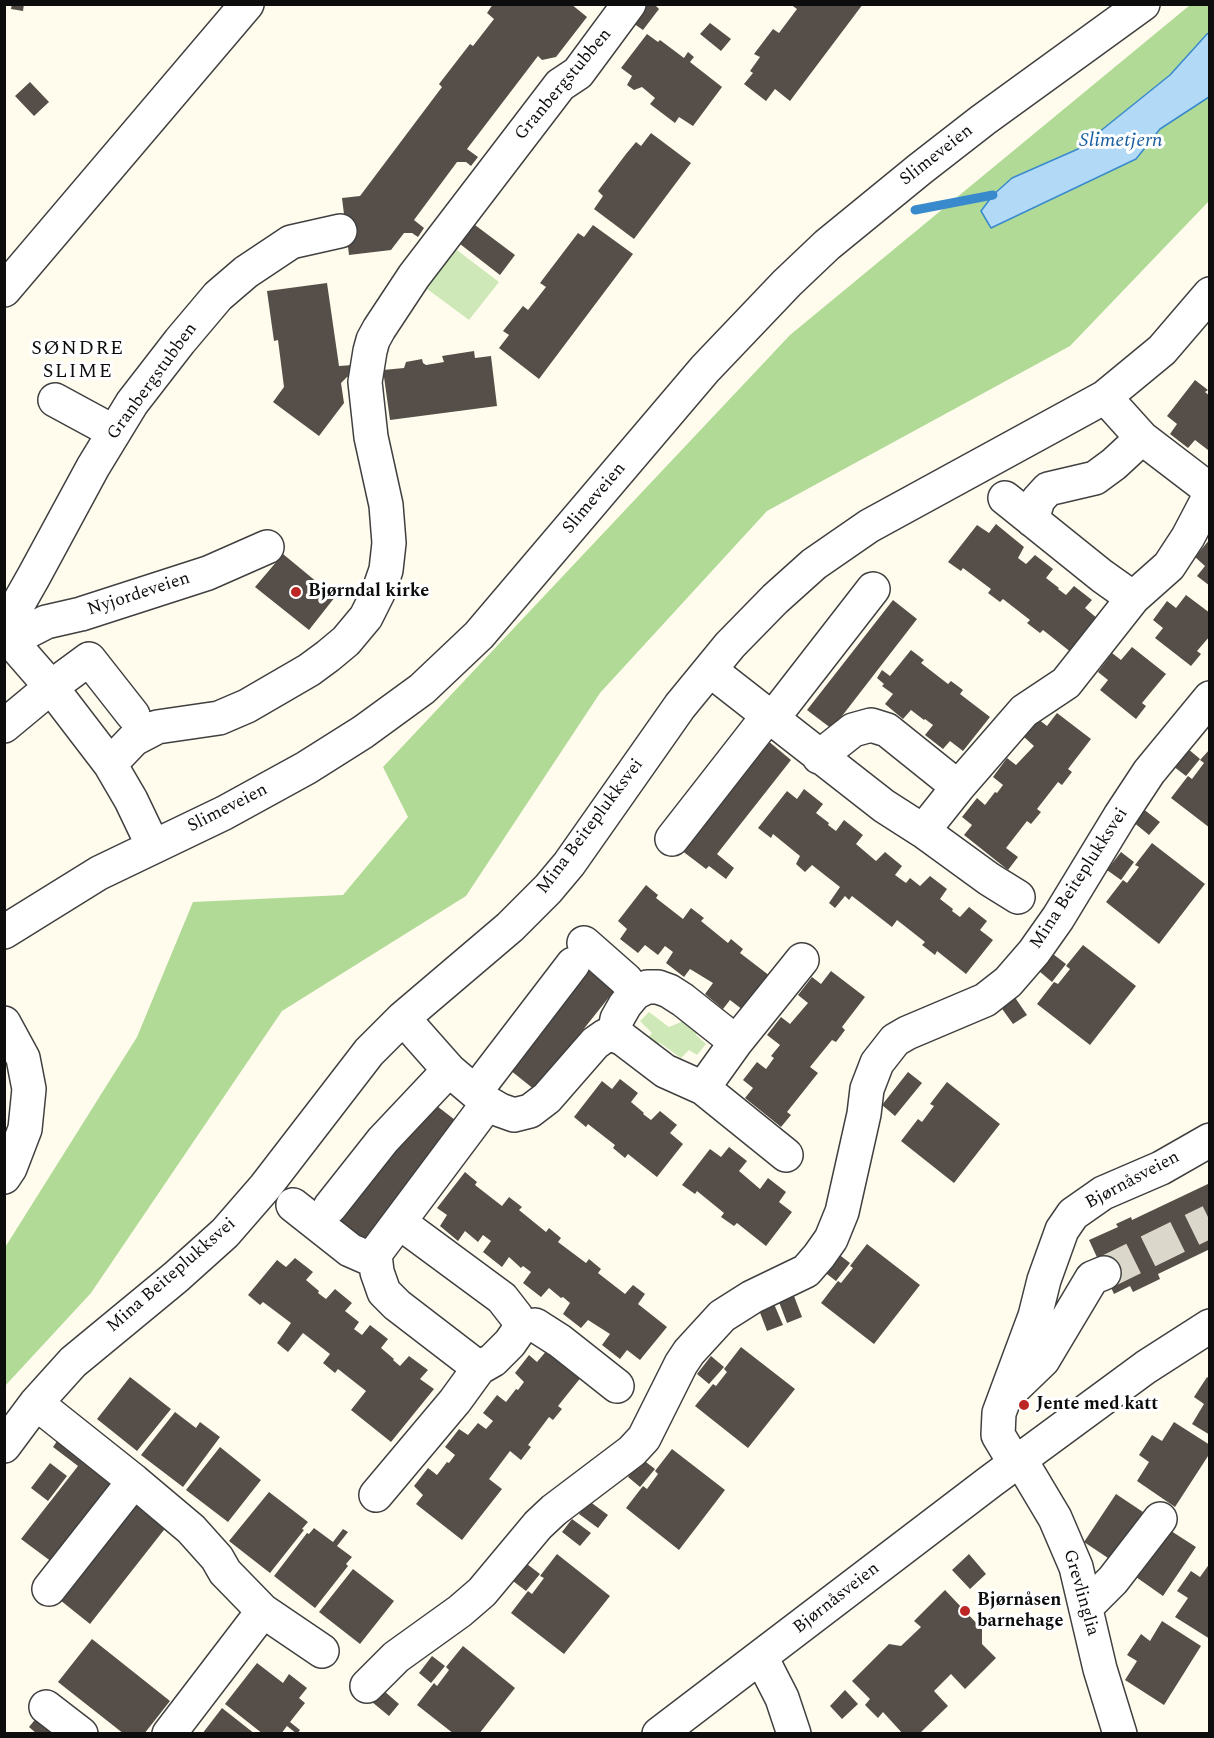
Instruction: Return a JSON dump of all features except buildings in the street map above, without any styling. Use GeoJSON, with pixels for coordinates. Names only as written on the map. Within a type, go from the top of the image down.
{"type":"FeatureCollection","features":[{"type":"Feature","properties":{"kind":"street"},"geometry":{"type":"LineString","coordinates":[[4,291],[247,4]]}},
{"type":"Feature","properties":{"kind":"street","name":"Granbergstubben"},"geometry":{"type":"LineString","coordinates":[[110,764],[134,739],[157,727],[219,718],[247,706],[309,670],[328,656],[346,641],[366,617],[386,570],[389,543],[386,505],[371,437],[365,382],[374,340],[414,276],[560,85],[578,73],[629,4]]}},
{"type":"Feature","properties":{"kind":"street","name":"Slimeveien"},"geometry":{"type":"LineString","coordinates":[[4,932],[74,887],[153,846],[224,813],[306,768],[363,732],[422,689],[479,635],[705,369],[787,283],[827,245],[982,120],[1143,4]]}},
{"type":"Feature","properties":{"kind":"street","name":"Granbergstubben"},"geometry":{"type":"LineString","coordinates":[[7,632],[18,604],[114,432],[153,374],[205,311],[231,283],[291,242],[340,231]]}},
{"type":"Feature","properties":{"kind":"street","name":"Mina Beiteplukksvei"},"geometry":{"type":"LineString","coordinates":[[4,1446],[36,1403],[89,1348],[177,1277],[225,1233],[265,1187],[369,1053],[403,1018],[510,927],[548,889],[569,864],[680,706],[757,617],[814,564],[869,526],[1105,397],[1124,384],[1162,350],[1209,294]]}},
{"type":"Feature","properties":{"kind":"street"},"geometry":{"type":"LineString","coordinates":[[1105,397],[1142,438],[1209,490]]}},
{"type":"Feature","properties":{"kind":"street"},"geometry":{"type":"LineString","coordinates":[[55,400],[114,432]]}},
{"type":"Feature","properties":{"kind":"street"},"geometry":{"type":"LineString","coordinates":[[1032,520],[1038,500],[1048,489],[1095,478],[1142,438]]}},
{"type":"Feature","properties":{"kind":"street"},"geometry":{"type":"LineString","coordinates":[[923,831],[1024,711],[1066,682],[1126,608],[1168,566],[1188,537],[1209,495]]}},
{"type":"Feature","properties":{"kind":"street"},"geometry":{"type":"LineString","coordinates":[[1005,498],[1102,576],[1126,608]]}},
{"type":"Feature","properties":{"kind":"street","name":"Nyjordeveien"},"geometry":{"type":"LineString","coordinates":[[7,632],[81,614],[208,573],[267,548]]}},
{"type":"Feature","properties":{"kind":"street"},"geometry":{"type":"LineString","coordinates":[[672,839],[873,589]]}},
{"type":"Feature","properties":{"kind":"street"},"geometry":{"type":"LineString","coordinates":[[7,632],[110,764],[131,800],[153,846]]}},
{"type":"Feature","properties":{"kind":"street"},"geometry":{"type":"LineString","coordinates":[[4,726],[89,659],[133,715]]}},
{"type":"Feature","properties":{"kind":"street"},"geometry":{"type":"LineString","coordinates":[[710,670],[884,807],[923,831],[1018,897]]}},
{"type":"Feature","properties":{"kind":"street","name":"Mina Beiteplukksvei"},"geometry":{"type":"LineString","coordinates":[[367,1686],[396,1657],[460,1611],[482,1592],[538,1525],[644,1438],[681,1364],[722,1316],[752,1297],[806,1271],[819,1256],[831,1239],[842,1212],[864,1114],[867,1089],[877,1063],[895,1040],[984,1000],[1008,982],[1034,952],[1058,918],[1149,772],[1209,698]]}},
{"type":"Feature","properties":{"kind":"street"},"geometry":{"type":"LineString","coordinates":[[819,758],[853,730],[871,725],[887,730],[958,787]]}},
{"type":"Feature","properties":{"kind":"street"},"geometry":{"type":"LineString","coordinates":[[479,1368],[397,1305],[384,1292],[375,1254],[399,1222],[578,953],[626,980],[635,993]]}},
{"type":"Feature","properties":{"kind":"street"},"geometry":{"type":"LineString","coordinates":[[703,1089],[736,1042],[802,960]]}},
{"type":"Feature","properties":{"kind":"street"},"geometry":{"type":"LineString","coordinates":[[614,1035],[617,1019],[635,993],[647,987],[658,987],[669,991],[736,1042]]}},
{"type":"Feature","properties":{"kind":"street"},"geometry":{"type":"LineString","coordinates":[[403,1018],[449,1070],[482,1098],[500,1110],[514,1115],[530,1111],[547,1098],[595,1043],[605,1036],[614,1035],[623,1039],[665,1071],[703,1089],[786,1155]]}},
{"type":"Feature","properties":{"kind":"street"},"geometry":{"type":"LineString","coordinates":[[4,1023],[23,1058],[29,1089],[25,1130],[4,1177]]}},
{"type":"Feature","properties":{"kind":"street"},"geometry":{"type":"LineString","coordinates":[[330,1207],[383,1140],[449,1070]]}},
{"type":"Feature","properties":{"kind":"street","name":"Bjørnåsveien"},"geometry":{"type":"LineString","coordinates":[[1018,1463],[998,1435],[999,1413],[1035,1316],[1062,1230],[1074,1214],[1103,1193],[1161,1168],[1209,1140]]}},
{"type":"Feature","properties":{"kind":"street"},"geometry":{"type":"LineString","coordinates":[[293,1205],[350,1250],[375,1261]]}},
{"type":"Feature","properties":{"kind":"street"},"geometry":{"type":"LineString","coordinates":[[399,1222],[502,1299],[522,1327]]}},
{"type":"Feature","properties":{"kind":"street"},"geometry":{"type":"LineString","coordinates":[[1007,1392],[1023,1381],[1043,1360],[1092,1278],[1104,1273]]}},
{"type":"Feature","properties":{"kind":"street"},"geometry":{"type":"LineString","coordinates":[[376,1495],[455,1401],[479,1368],[493,1360],[522,1327],[535,1325],[560,1341],[617,1386]]}},
{"type":"Feature","properties":{"kind":"street","name":"Bjørnåsveien"},"geometry":{"type":"LineString","coordinates":[[659,1734],[914,1539],[1146,1367],[1209,1326]]}},
{"type":"Feature","properties":{"kind":"street"},"geometry":{"type":"LineString","coordinates":[[36,1403],[134,1480],[191,1529],[217,1558],[225,1572],[262,1611],[322,1651]]}},
{"type":"Feature","properties":{"kind":"street","name":"Grevlinglia"},"geometry":{"type":"LineString","coordinates":[[1018,1463],[1045,1500],[1076,1567],[1100,1669],[1120,1734]]}},
{"type":"Feature","properties":{"kind":"street"},"geometry":{"type":"LineString","coordinates":[[49,1589],[134,1480]]}},
{"type":"Feature","properties":{"kind":"street"},"geometry":{"type":"LineString","coordinates":[[1086,1607],[1113,1580],[1160,1519]]}},
{"type":"Feature","properties":{"kind":"street"},"geometry":{"type":"LineString","coordinates":[[169,1734],[262,1611]]}},
{"type":"Feature","properties":{"kind":"street"},"geometry":{"type":"LineString","coordinates":[[761,1657],[782,1698],[794,1734]]}},
{"type":"Feature","properties":{"kind":"street"},"geometry":{"type":"LineString","coordinates":[[46,1707],[81,1734]]}},
{"type":"Feature","properties":{"kind":"green space"},"geometry":{"type":"Polygon","coordinates":[[[1190,5],[1209,5],[1209,201],[1070,346],[767,511],[600,693],[466,896],[282,1011],[91,1293],[5,1386],[4,1249],[137,1037],[193,902],[343,895],[408,817],[383,767],[790,335],[1190,5]]]}},
{"type":"Feature","properties":{"kind":"green space"},"geometry":{"type":"Polygon","coordinates":[[[449,244],[499,282],[469,320],[419,283],[449,244]]]}},
{"type":"Feature","properties":{"kind":"green space"},"geometry":{"type":"Polygon","coordinates":[[[649,1012],[669,1027],[693,1017],[698,1031],[696,1035],[706,1044],[697,1055],[689,1050],[681,1058],[660,1043],[656,1045],[643,1043],[652,1033],[640,1021],[649,1012]]]}},
{"type":"Feature","properties":{"kind":"water","name":"Slimetjern"},"geometry":{"type":"Polygon","coordinates":[[[1209,33],[1209,97],[1160,129],[1136,159],[991,228],[981,211],[993,195],[1012,178],[1078,149],[1170,75],[1209,33]]]}},
{"type":"Feature","properties":{"kind":"waterway"},"geometry":{"type":"LineString","coordinates":[[915,210],[993,195]]}},
{"type":"Feature","properties":{"kind":"tunnel"},"geometry":{"type":"LineString","coordinates":[[1104,1273],[1210,1221]]}},
{"type":"Feature","properties":{"kind":"place","name":"Bjørndal kirke"},"geometry":{"type":"Point","coordinates":[296,592]}},
{"type":"Feature","properties":{"kind":"place","name":"Jente med katt"},"geometry":{"type":"Point","coordinates":[1024,1405]}},
{"type":"Feature","properties":{"kind":"place","name":"Bjørnåsen barnehage"},"geometry":{"type":"Point","coordinates":[965,1611]}},
{"type":"Feature","properties":{"kind":"district","name":"SØNDRE SLIME"},"geometry":{"type":"Point","coordinates":[78,362]}}]}
